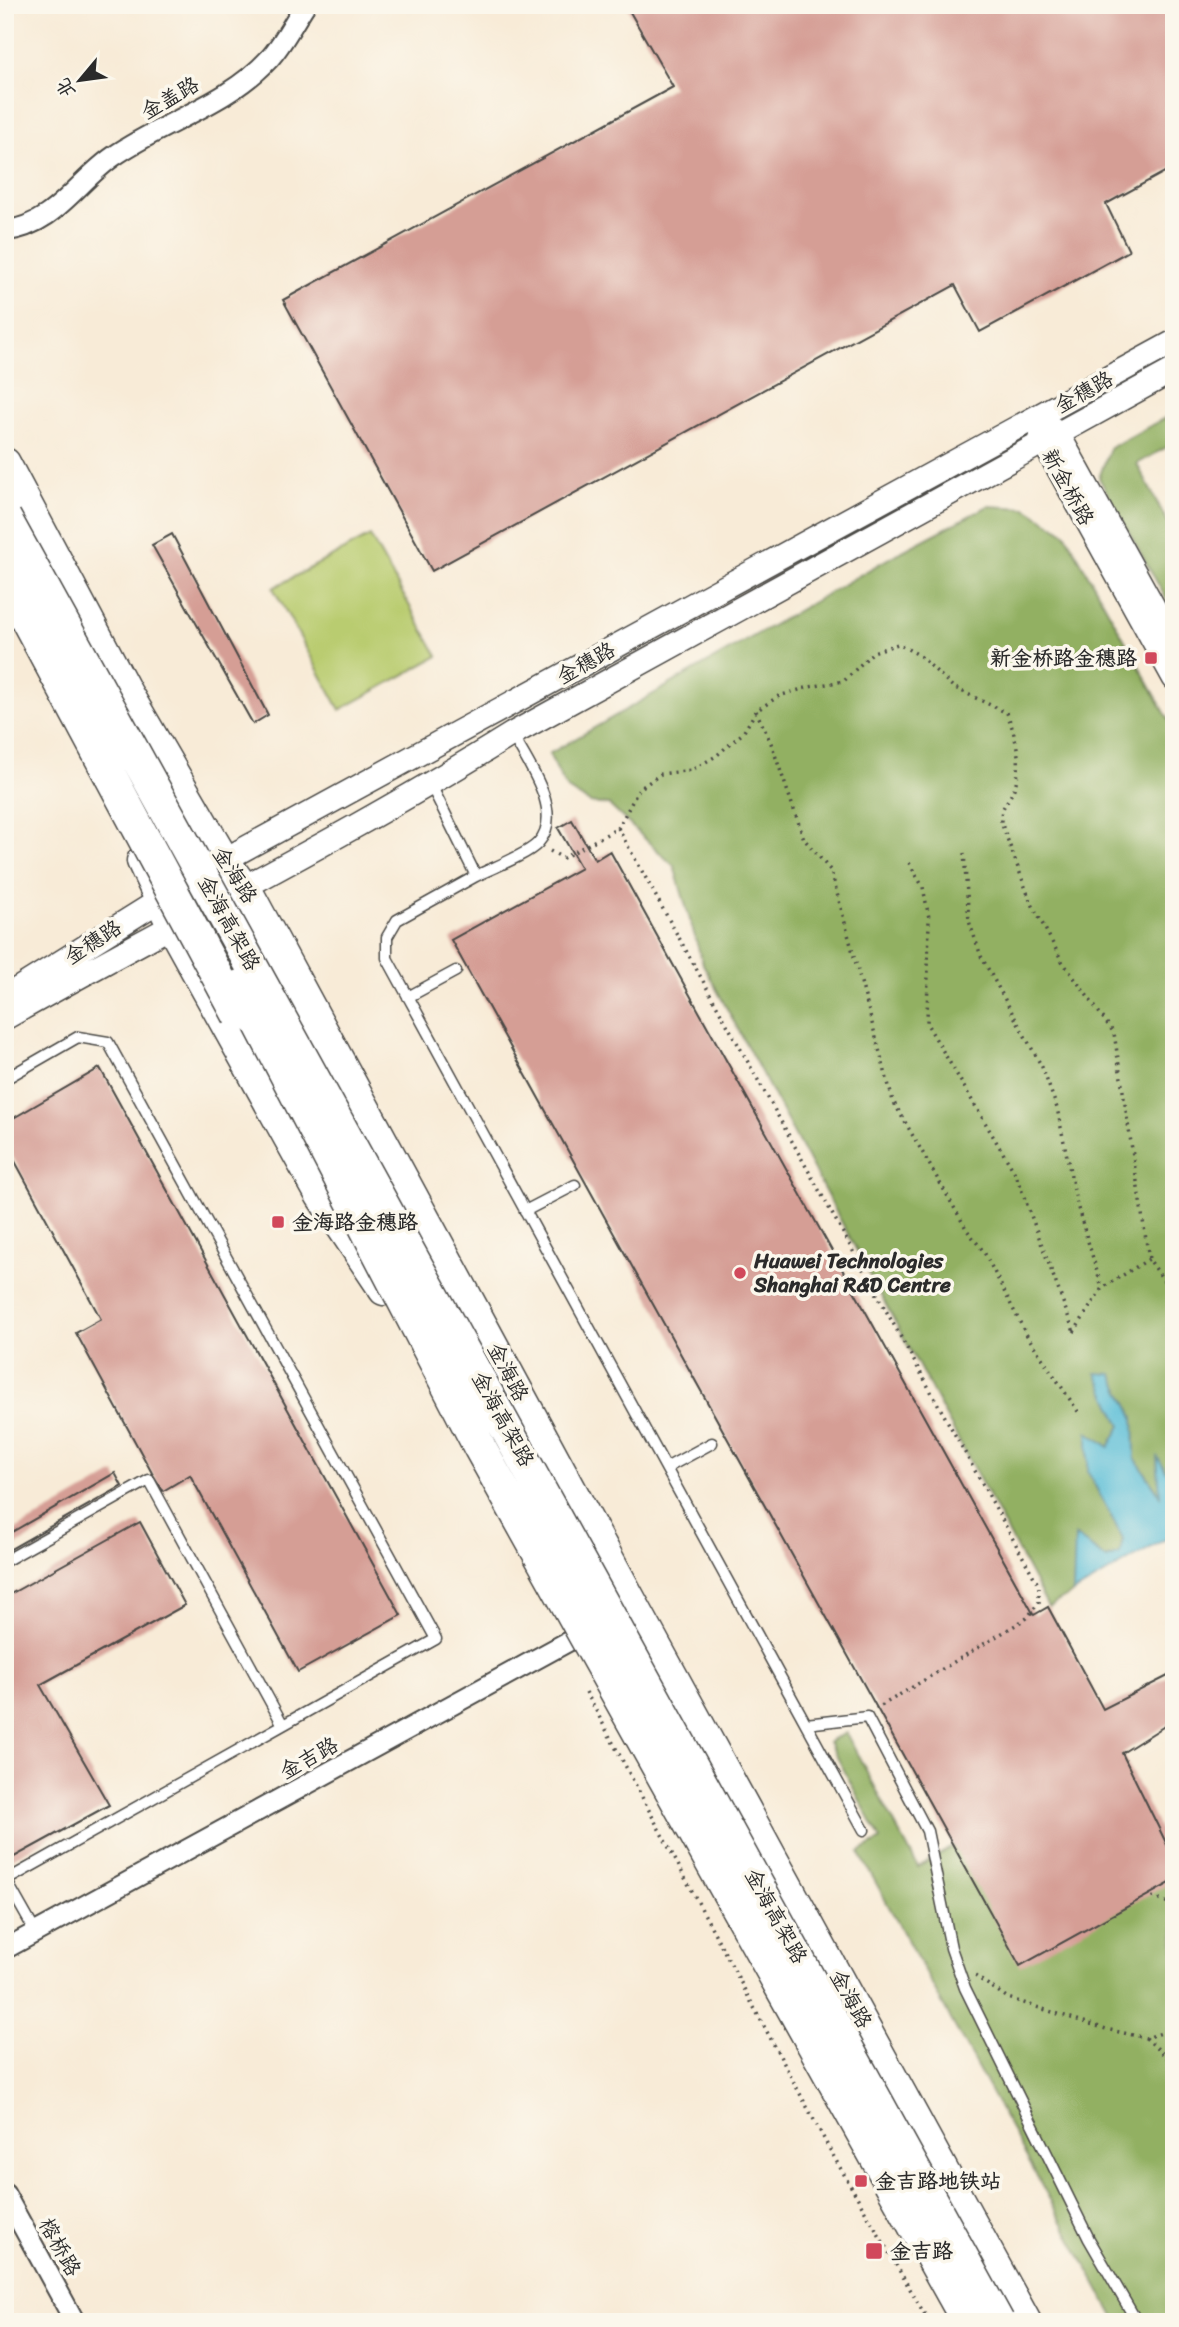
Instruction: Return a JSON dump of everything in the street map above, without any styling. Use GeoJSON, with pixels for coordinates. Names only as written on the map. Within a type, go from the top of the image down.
{"type":"FeatureCollection","features":[{"type":"Feature","properties":{"kind":"highway","name":"金海高架路"},"geometry":{"type":"LineString","coordinates":[[5,518],[998,2322]]}},
{"type":"Feature","properties":{"kind":"highway","name":"金海高架路"},"geometry":{"type":"LineString","coordinates":[[5,562],[236,980],[480,1448],[968,2322]]}},
{"type":"Feature","properties":{"kind":"highway"},"geometry":{"type":"LineString","coordinates":[[5,579],[258,1052]]}},
{"type":"Feature","properties":{"kind":"main road","name":"金海路"},"geometry":{"type":"LineString","coordinates":[[5,463],[127,693],[224,860],[244,886],[1026,2322]]}},
{"type":"Feature","properties":{"kind":"main road"},"geometry":{"type":"LineString","coordinates":[[5,609],[153,881],[165,912],[321,1196],[376,1275],[950,2322]]}},
{"type":"Feature","properties":{"kind":"street","name":"金盖路"},"geometry":{"type":"LineString","coordinates":[[5,231],[33,225],[60,206],[113,157],[233,88],[269,59],[305,5]]}},
{"type":"Feature","properties":{"kind":"street","name":"金穗路"},"geometry":{"type":"LineString","coordinates":[[5,1018],[165,912],[224,860],[1174,342]]}},
{"type":"Feature","properties":{"kind":"street","name":"金穗路"},"geometry":{"type":"LineString","coordinates":[[5,997],[165,912],[261,881],[431,785],[512,734],[1174,370]]}},
{"type":"Feature","properties":{"kind":"street","name":"新金桥路"},"geometry":{"type":"LineString","coordinates":[[1037,417],[1174,643]]}},
{"type":"Feature","properties":{"kind":"street","name":"新金桥路"},"geometry":{"type":"LineString","coordinates":[[1050,436],[1174,678]]}},
{"type":"Feature","properties":{"kind":"street","name":"金吉路"},"geometry":{"type":"LineString","coordinates":[[5,1950],[633,1604]]}},
{"type":"Feature","properties":{"kind":"street","name":"榕桥路"},"geometry":{"type":"LineString","coordinates":[[5,2194],[75,2322]]}},
{"type":"Feature","properties":{"kind":"lane"},"geometry":{"type":"LineString","coordinates":[[512,734],[544,795],[546,830],[537,844],[397,920],[387,937],[387,958],[864,1830]]}},
{"type":"Feature","properties":{"kind":"lane"},"geometry":{"type":"LineString","coordinates":[[431,785],[476,876]]}},
{"type":"Feature","properties":{"kind":"lane"},"geometry":{"type":"LineString","coordinates":[[408,997],[456,971]]}},
{"type":"Feature","properties":{"kind":"lane"},"geometry":{"type":"LineString","coordinates":[[5,1078],[78,1037],[108,1042],[436,1639],[6,1881],[36,1933]]}},
{"type":"Feature","properties":{"kind":"lane"},"geometry":{"type":"LineString","coordinates":[[525,1211],[575,1185]]}},
{"type":"Feature","properties":{"kind":"lane"},"geometry":{"type":"LineString","coordinates":[[666,1468],[712,1443]]}},
{"type":"Feature","properties":{"kind":"lane"},"geometry":{"type":"LineString","coordinates":[[5,1561],[149,1480],[283,1725]]}},
{"type":"Feature","properties":{"kind":"lane"},"geometry":{"type":"LineString","coordinates":[[806,1724],[867,1717],[927,1831],[951,1948],[965,1989],[1089,2239],[1137,2322]]}},
{"type":"Feature","properties":{"kind":"path"},"geometry":{"type":"LineString","coordinates":[[537,844],[563,858],[618,828],[639,789],[661,774],[692,770],[716,756],[743,733],[755,711],[779,696],[844,681],[873,652],[898,644],[919,655],[953,687],[1007,713],[1018,741],[1017,778],[1013,792],[1000,810],[1001,822],[1030,900],[1062,961],[1114,1033],[1149,1259],[1166,1284],[1174,1283]]}},
{"type":"Feature","properties":{"kind":"path"},"geometry":{"type":"LineString","coordinates":[[755,711],[771,743],[804,839],[831,871],[893,1101],[967,1230],[985,1252],[1026,1334],[1079,1413]]}},
{"type":"Feature","properties":{"kind":"path"},"geometry":{"type":"LineString","coordinates":[[618,828],[1039,1586],[1039,1602],[1027,1618],[867,1717]]}},
{"type":"Feature","properties":{"kind":"path"},"geometry":{"type":"LineString","coordinates":[[964,853],[969,921],[981,956],[1042,1067],[1057,1108],[1077,1205],[1102,1288]]}},
{"type":"Feature","properties":{"kind":"path"},"geometry":{"type":"LineString","coordinates":[[909,863],[923,887],[929,918],[927,1024],[1016,1175],[1074,1332],[1102,1288],[1149,1259]]}},
{"type":"Feature","properties":{"kind":"path"},"geometry":{"type":"LineString","coordinates":[[1152,1897],[1174,1905]]}},
{"type":"Feature","properties":{"kind":"path"},"geometry":{"type":"LineString","coordinates":[[951,1948],[974,1975],[1008,1998],[1146,2038],[1174,2064]]}},
{"type":"Feature","properties":{"kind":"path"},"geometry":{"type":"LineString","coordinates":[[1146,2038],[1174,2029]]}},
{"type":"Feature","properties":{"kind":"green space"},"geometry":{"type":"Polygon","coordinates":[[[1174,413],[1174,443],[1137,464],[1174,535],[1174,613],[1099,478],[1110,448],[1174,413]]]}},
{"type":"Feature","properties":{"kind":"green space"},"geometry":{"type":"Polygon","coordinates":[[[988,506],[1026,508],[1065,533],[1174,729],[1174,1484],[1157,1458],[1161,1496],[1135,1458],[1134,1417],[1112,1374],[1097,1374],[1121,1426],[1109,1447],[1089,1433],[1088,1472],[1123,1539],[1120,1554],[1107,1559],[1076,1536],[1073,1593],[1048,1607],[703,964],[674,866],[609,805],[590,803],[566,788],[549,754],[893,556],[988,506]]]}},
{"type":"Feature","properties":{"kind":"green space"},"geometry":{"type":"Polygon","coordinates":[[[370,536],[438,656],[340,710],[273,588],[370,536]]]}},
{"type":"Feature","properties":{"kind":"green space"},"geometry":{"type":"Polygon","coordinates":[[[846,1733],[918,1867],[954,1846],[1174,1881],[1174,2322],[1117,2322],[859,1852],[881,1840],[829,1742],[846,1733]]]}},
{"type":"Feature","properties":{"kind":"water"},"geometry":{"type":"Polygon","coordinates":[[[1096,1373],[1112,1374],[1134,1417],[1135,1458],[1160,1495],[1157,1456],[1174,1484],[1174,1534],[1073,1593],[1075,1536],[1107,1559],[1120,1554],[1123,1539],[1088,1472],[1088,1432],[1109,1447],[1121,1426],[1096,1373]]]}},
{"type":"Feature","properties":{"kind":"building"},"geometry":{"type":"Polygon","coordinates":[[[626,5],[1174,5],[1174,167],[1106,204],[1129,251],[980,332],[955,285],[432,571],[283,300],[673,87],[626,5]]]}},
{"type":"Feature","properties":{"kind":"building"},"geometry":{"type":"Polygon","coordinates":[[[172,534],[268,715],[253,724],[152,545],[172,534]]]}},
{"type":"Feature","properties":{"kind":"building","name":"Huawei Technologies Shanghai R&D Centre"},"geometry":{"type":"Polygon","coordinates":[[[572,820],[595,860],[610,851],[1034,1615],[1048,1607],[1103,1709],[1174,1673],[1174,1720],[1122,1753],[1174,1859],[1174,1881],[1020,1966],[451,940],[581,868],[558,828],[572,820]]]}},
{"type":"Feature","properties":{"kind":"building"},"geometry":{"type":"Polygon","coordinates":[[[100,1068],[401,1615],[298,1672],[190,1475],[163,1491],[152,1473],[76,1333],[101,1319],[5,1143],[5,1123],[100,1068]]]}},
{"type":"Feature","properties":{"kind":"building"},"geometry":{"type":"Polygon","coordinates":[[[115,1473],[122,1486],[5,1552],[5,1536],[115,1473]]]}},
{"type":"Feature","properties":{"kind":"building"},"geometry":{"type":"Polygon","coordinates":[[[140,1522],[185,1605],[40,1685],[109,1805],[5,1862],[5,1597],[140,1522]]]}},
{"type":"Feature","properties":{"kind":"place","name":"新金桥路金穗路"},"geometry":{"type":"Point","coordinates":[1151,658]}},
{"type":"Feature","properties":{"kind":"place","name":"金海路金穗路"},"geometry":{"type":"Point","coordinates":[278,1222]}},
{"type":"Feature","properties":{"kind":"place","name":"Huawei Technologies Shanghai R&D Centre"},"geometry":{"type":"Point","coordinates":[740,1273]}},
{"type":"Feature","properties":{"kind":"place","name":"金吉路地铁站"},"geometry":{"type":"Point","coordinates":[861,2181]}},
{"type":"Feature","properties":{"kind":"place","name":"金吉路"},"geometry":{"type":"Point","coordinates":[874,2251]}}]}
